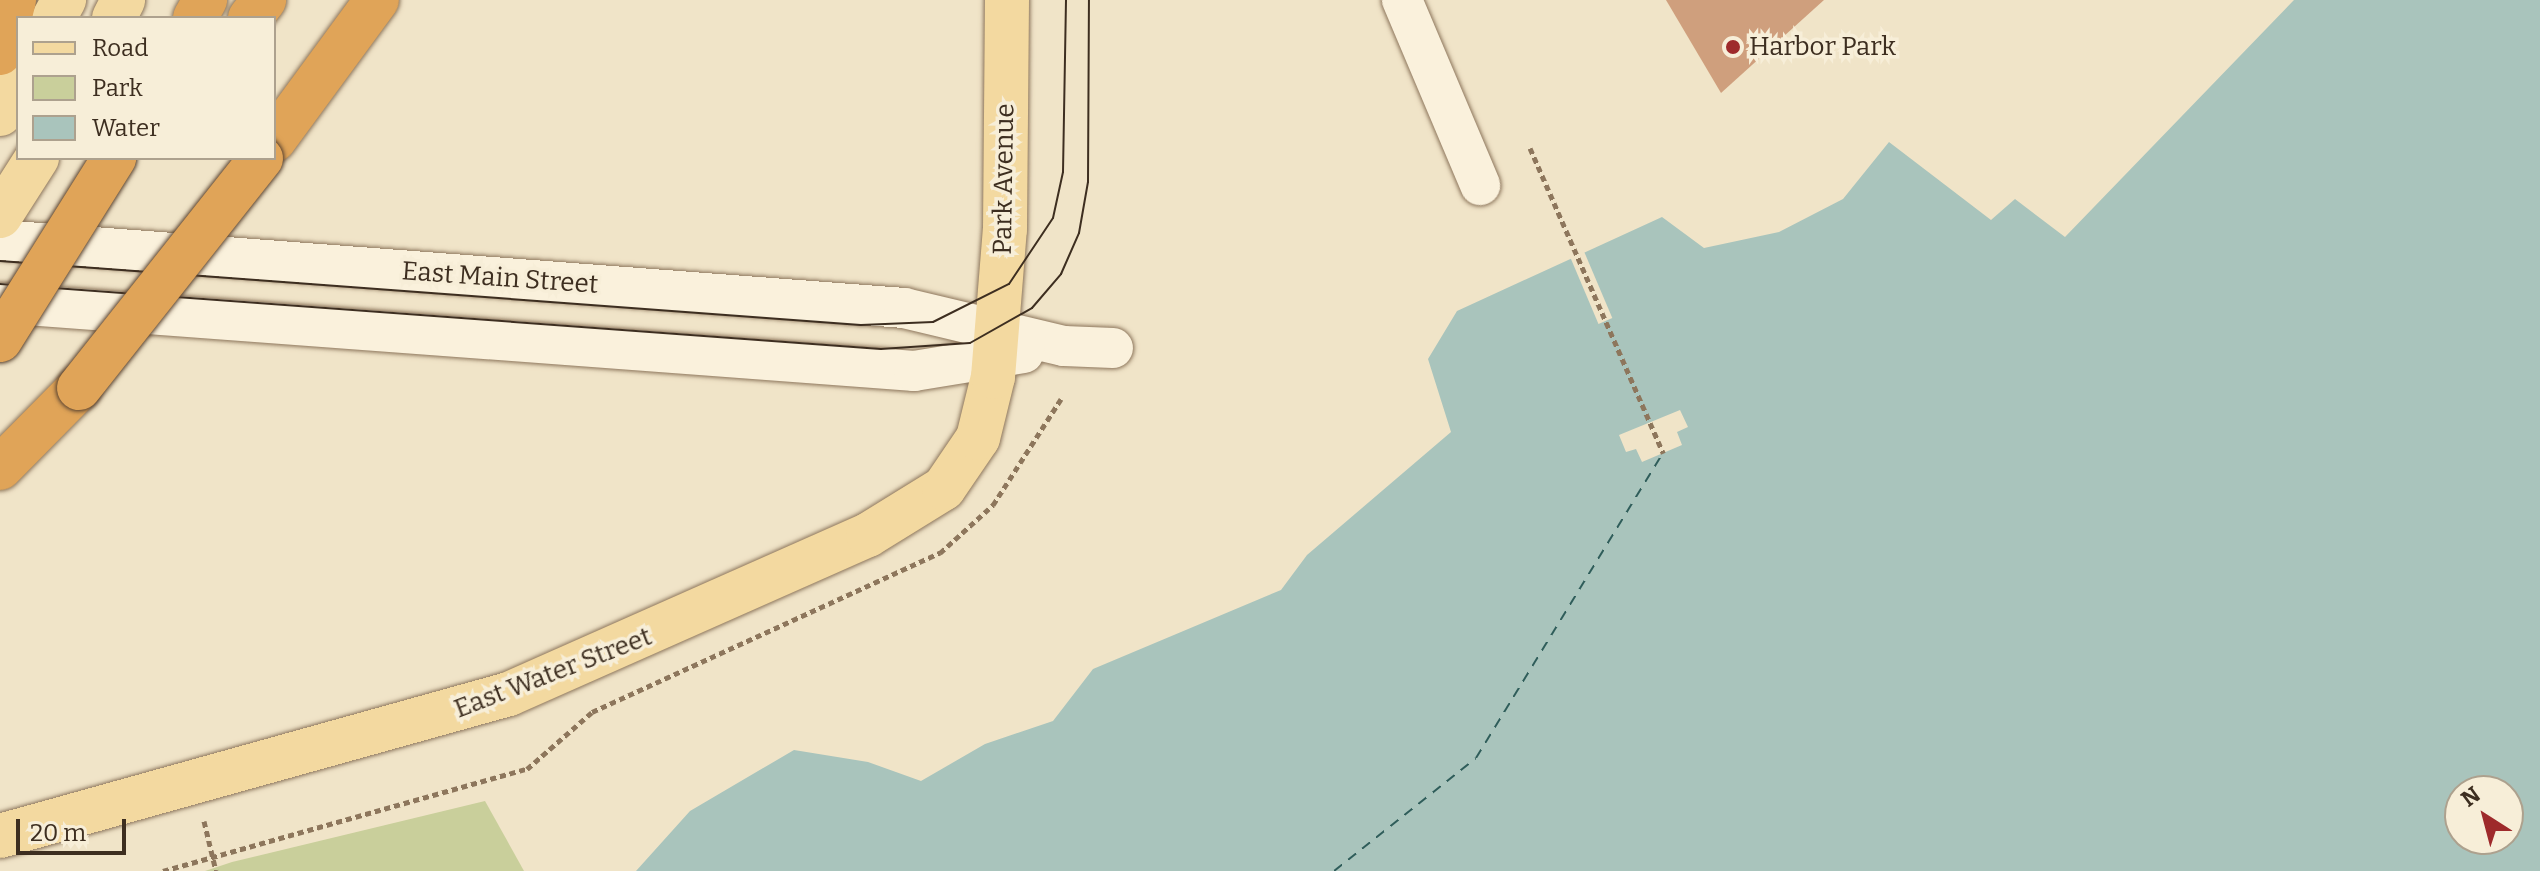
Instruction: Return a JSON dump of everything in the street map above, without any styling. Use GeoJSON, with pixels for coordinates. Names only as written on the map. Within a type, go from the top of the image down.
{"type":"FeatureCollection","features":[{"type":"Feature","properties":{"kind":"highway"},"geometry":{"type":"LineString","coordinates":[[0,53],[14,0]]}},
{"type":"Feature","properties":{"kind":"highway"},"geometry":{"type":"LineString","coordinates":[[252,16],[264,0]]}},
{"type":"Feature","properties":{"kind":"highway"},"geometry":{"type":"LineString","coordinates":[[276,137],[377,0]]}},
{"type":"Feature","properties":{"kind":"highway"},"geometry":{"type":"LineString","coordinates":[[0,340],[16,301],[113,160]]}},
{"type":"Feature","properties":{"kind":"highway"},"geometry":{"type":"LineString","coordinates":[[16,301],[139,160]]}},
{"type":"Feature","properties":{"kind":"highway"},"geometry":{"type":"LineString","coordinates":[[0,468],[79,388],[259,160]]}},
{"type":"Feature","properties":{"kind":"main road","name":"Park Avenue"},"geometry":{"type":"LineString","coordinates":[[996,343],[1007,0]]}},
{"type":"Feature","properties":{"kind":"main road"},"geometry":{"type":"LineString","coordinates":[[0,114],[16,86]]}},
{"type":"Feature","properties":{"kind":"main road"},"geometry":{"type":"LineString","coordinates":[[0,216],[36,160]]}},
{"type":"Feature","properties":{"kind":"main road","name":"East Water Street"},"geometry":{"type":"LineString","coordinates":[[0,836],[509,694],[898,520],[944,488],[971,451],[987,411],[996,343]]}},
{"type":"Feature","properties":{"kind":"street"},"geometry":{"type":"LineString","coordinates":[[1402,0],[1480,185]]}},
{"type":"Feature","properties":{"kind":"street","name":"East Main Street"},"geometry":{"type":"LineString","coordinates":[[0,240],[904,308],[996,343]]}},
{"type":"Feature","properties":{"kind":"street"},"geometry":{"type":"LineString","coordinates":[[16,301],[906,370],[996,343],[1113,348]]}},
{"type":"Feature","properties":{"kind":"path"},"geometry":{"type":"LineString","coordinates":[[1530,148],[1663,453]]}},
{"type":"Feature","properties":{"kind":"path"},"geometry":{"type":"LineString","coordinates":[[195,784],[216,871]]}},
{"type":"Feature","properties":{"kind":"green space"},"geometry":{"type":"Polygon","coordinates":[[[485,801],[524,871],[205,871],[232,862],[485,801]]]}},
{"type":"Feature","properties":{"kind":"water"},"geometry":{"type":"Polygon","coordinates":[[[2294,0],[2540,0],[2540,871],[636,871],[690,811],[794,750],[868,762],[921,781],[985,744],[1053,721],[1093,669],[1281,590],[1307,555],[1451,432],[1428,359],[1457,311],[1662,217],[1704,248],[1779,232],[1843,199],[1889,142],[1991,220],[2015,199],[2065,237],[2294,0]]]}},
{"type":"Feature","properties":{"kind":"pier"},"geometry":{"type":"Polygon","coordinates":[[[1583,249],[1612,318],[1598,324],[1569,255],[1583,249]]]}},
{"type":"Feature","properties":{"kind":"pier"},"geometry":{"type":"Polygon","coordinates":[[[1680,410],[1688,427],[1677,432],[1682,445],[1642,462],[1636,449],[1626,452],[1619,435],[1680,410]]]}},
{"type":"Feature","properties":{"kind":"building","name":"Harbor Park"},"geometry":{"type":"Polygon","coordinates":[[[1666,0],[1824,0],[1721,93],[1666,0]]]}},
{"type":"Feature","properties":{"kind":"ferry route"},"geometry":{"type":"LineString","coordinates":[[1334,871],[1476,758],[1663,453]]}},
{"type":"Feature","properties":{"kind":"tram line"},"geometry":{"type":"LineString","coordinates":[[0,261],[861,325],[933,322],[1009,284],[1053,218],[1063,172],[1066,0]]}},
{"type":"Feature","properties":{"kind":"tram line"},"geometry":{"type":"LineString","coordinates":[[0,284],[881,349],[970,343],[1032,308],[1061,274],[1079,233],[1088,182],[1089,0]]}},
{"type":"Feature","properties":{"kind":"place","name":"Harbor Park"},"geometry":{"type":"Point","coordinates":[1733,47]}}]}
